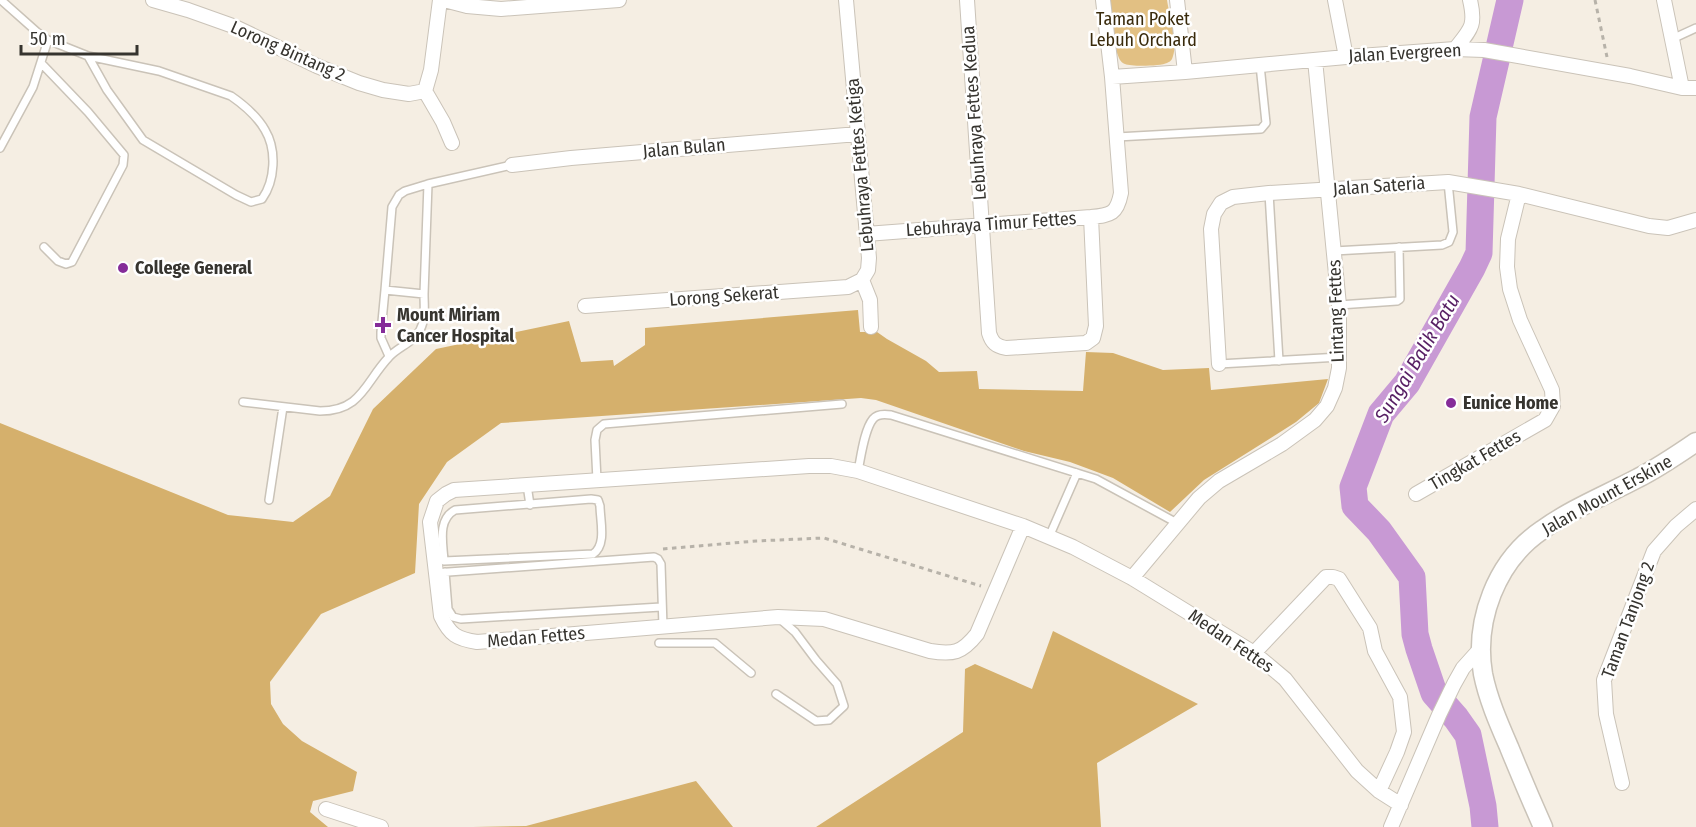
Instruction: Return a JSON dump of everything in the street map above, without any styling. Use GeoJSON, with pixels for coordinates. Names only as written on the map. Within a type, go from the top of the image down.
{"type":"FeatureCollection","features":[{"type":"Feature","properties":{"kind":"main road","name":"Jalan Mount Erskine"},"geometry":{"type":"LineString","coordinates":[[1543,827],[1489,697],[1483,674],[1482,636],[1495,586],[1508,562],[1527,541],[1542,530],[1661,466],[1696,442]]}},
{"type":"Feature","properties":{"kind":"street","name":"Lorong Bintang 2"},"geometry":{"type":"LineString","coordinates":[[153,0],[233,26],[317,66],[359,83],[409,94],[424,92]]}},
{"type":"Feature","properties":{"kind":"street"},"geometry":{"type":"LineString","coordinates":[[452,142],[443,122],[424,92],[431,70],[442,0],[467,6],[501,9],[619,0]]}},
{"type":"Feature","properties":{"kind":"street","name":"Lebuhraya Fettes Ketiga"},"geometry":{"type":"LineString","coordinates":[[846,0],[869,258],[868,270],[862,280],[870,300],[871,327]]}},
{"type":"Feature","properties":{"kind":"street","name":"Lebuhraya Fettes Kedua"},"geometry":{"type":"LineString","coordinates":[[967,0],[989,333],[996,346],[1006,348],[1086,344],[1093,338],[1096,326],[1091,217]]}},
{"type":"Feature","properties":{"kind":"street"},"geometry":{"type":"LineString","coordinates":[[1103,0],[1117,137]]}},
{"type":"Feature","properties":{"kind":"street"},"geometry":{"type":"LineString","coordinates":[[1178,0],[1185,72]]}},
{"type":"Feature","properties":{"kind":"street"},"geometry":{"type":"LineString","coordinates":[[1335,0],[1346,57]]}},
{"type":"Feature","properties":{"kind":"street"},"geometry":{"type":"LineString","coordinates":[[1455,49],[1473,24],[1470,0]]}},
{"type":"Feature","properties":{"kind":"street"},"geometry":{"type":"LineString","coordinates":[[1664,0],[1672,39],[1689,88]]}},
{"type":"Feature","properties":{"kind":"street","name":"Jalan Evergreen"},"geometry":{"type":"LineString","coordinates":[[1112,77],[1455,49],[1510,54],[1689,88]]}},
{"type":"Feature","properties":{"kind":"street","name":"Lintang Fettes"},"geometry":{"type":"LineString","coordinates":[[1132,578],[1199,498],[1220,481],[1282,444],[1315,420],[1327,406],[1335,388],[1340,368],[1339,305],[1315,60]]}},
{"type":"Feature","properties":{"kind":"street","name":"Jalan Bulan"},"geometry":{"type":"LineString","coordinates":[[512,165],[582,156],[858,134]]}},
{"type":"Feature","properties":{"kind":"street","name":"Lebuhraya Timur Fettes"},"geometry":{"type":"LineString","coordinates":[[866,234],[1108,215],[1114,211],[1122,193],[1117,137]]}},
{"type":"Feature","properties":{"kind":"street","name":"Jalan Sateria"},"geometry":{"type":"LineString","coordinates":[[1219,364],[1211,230],[1214,214],[1221,203],[1233,197],[1448,182],[1519,194],[1649,226],[1668,228],[1696,220]]}},
{"type":"Feature","properties":{"kind":"street","name":"Tingkat Fettes"},"geometry":{"type":"LineString","coordinates":[[1416,494],[1545,420],[1553,406],[1552,390],[1520,320],[1510,289],[1507,267],[1508,239],[1519,194]]}},
{"type":"Feature","properties":{"kind":"street","name":"Lorong Sekerat"},"geometry":{"type":"LineString","coordinates":[[585,306],[848,287],[862,280]]}},
{"type":"Feature","properties":{"kind":"street","name":"Medan Fettes"},"geometry":{"type":"LineString","coordinates":[[1023,526],[976,634],[968,645],[956,652],[944,653],[930,651],[824,619],[778,617],[477,642],[466,641],[456,637],[446,627],[441,616],[440,572],[430,522],[437,501],[454,490],[809,466],[831,466],[858,471],[1023,526],[1073,547],[1132,578],[1254,653],[1285,679],[1357,771],[1379,791],[1401,805]]}},
{"type":"Feature","properties":{"kind":"street","name":"Taman Tanjong 2"},"geometry":{"type":"LineString","coordinates":[[1622,783],[1606,714],[1604,680],[1654,551],[1676,526],[1696,509]]}},
{"type":"Feature","properties":{"kind":"street"},"geometry":{"type":"LineString","coordinates":[[1254,653],[1326,577],[1339,579],[1371,628],[1375,651],[1400,697],[1404,732],[1379,791]]}},
{"type":"Feature","properties":{"kind":"street"},"geometry":{"type":"LineString","coordinates":[[1391,827],[1454,684],[1463,668],[1481,648]]}},
{"type":"Feature","properties":{"kind":"street"},"geometry":{"type":"LineString","coordinates":[[326,809],[381,827]]}},
{"type":"Feature","properties":{"kind":"lane"},"geometry":{"type":"LineString","coordinates":[[1,0],[48,40],[88,57],[159,71],[231,96],[240,102],[266,131],[272,154],[269,190],[262,199],[250,202],[143,140],[107,90],[88,57]]}},
{"type":"Feature","properties":{"kind":"lane"},"geometry":{"type":"LineString","coordinates":[[1672,39],[1696,28]]}},
{"type":"Feature","properties":{"kind":"lane"},"geometry":{"type":"LineString","coordinates":[[0,148],[33,87],[48,40]]}},
{"type":"Feature","properties":{"kind":"lane"},"geometry":{"type":"LineString","coordinates":[[41,63],[88,112],[124,155],[123,165],[72,262],[66,264],[58,261],[44,247]]}},
{"type":"Feature","properties":{"kind":"lane"},"geometry":{"type":"LineString","coordinates":[[1117,137],[1261,129],[1266,123],[1260,65]]}},
{"type":"Feature","properties":{"kind":"lane"},"geometry":{"type":"LineString","coordinates":[[389,356],[381,338],[381,332],[392,207],[399,195],[428,184],[512,165]]}},
{"type":"Feature","properties":{"kind":"lane"},"geometry":{"type":"LineString","coordinates":[[1334,251],[1442,245],[1449,242],[1453,232],[1448,182]]}},
{"type":"Feature","properties":{"kind":"lane"},"geometry":{"type":"LineString","coordinates":[[243,402],[331,411],[347,406],[356,400],[389,356],[419,332],[424,316],[428,184]]}},
{"type":"Feature","properties":{"kind":"lane"},"geometry":{"type":"LineString","coordinates":[[1269,193],[1278,361]]}},
{"type":"Feature","properties":{"kind":"lane"},"geometry":{"type":"LineString","coordinates":[[1339,305],[1400,300],[1399,247]]}},
{"type":"Feature","properties":{"kind":"lane"},"geometry":{"type":"LineString","coordinates":[[385,290],[424,294]]}},
{"type":"Feature","properties":{"kind":"lane"},"geometry":{"type":"LineString","coordinates":[[1219,364],[1340,357]]}},
{"type":"Feature","properties":{"kind":"lane"},"geometry":{"type":"LineString","coordinates":[[597,480],[595,441],[597,430],[604,424],[842,404]]}},
{"type":"Feature","properties":{"kind":"lane"},"geometry":{"type":"LineString","coordinates":[[269,500],[282,407]]}},
{"type":"Feature","properties":{"kind":"lane"},"geometry":{"type":"LineString","coordinates":[[858,471],[868,429],[873,419],[878,415],[891,415],[1102,482],[1177,523]]}},
{"type":"Feature","properties":{"kind":"lane"},"geometry":{"type":"LineString","coordinates":[[1049,537],[1077,473]]}},
{"type":"Feature","properties":{"kind":"lane"},"geometry":{"type":"LineString","coordinates":[[527,485],[530,505]]}},
{"type":"Feature","properties":{"kind":"lane"},"geometry":{"type":"LineString","coordinates":[[598,500],[601,543],[599,550],[593,554],[444,561],[443,525],[448,514],[455,510],[530,505],[598,500]]}},
{"type":"Feature","properties":{"kind":"lane"},"geometry":{"type":"LineString","coordinates":[[661,607],[461,619],[453,617],[448,609],[440,572],[654,557],[661,564],[663,627]]}},
{"type":"Feature","properties":{"kind":"lane"},"geometry":{"type":"LineString","coordinates":[[776,694],[816,721],[829,720],[844,706],[837,684],[795,632],[778,617]]}},
{"type":"Feature","properties":{"kind":"lane"},"geometry":{"type":"LineString","coordinates":[[659,643],[716,643],[751,673]]}},
{"type":"Feature","properties":{"kind":"path"},"geometry":{"type":"LineString","coordinates":[[1595,0],[1610,73]]}},
{"type":"Feature","properties":{"kind":"path"},"geometry":{"type":"LineString","coordinates":[[654,550],[824,538],[974,584]]}},
{"type":"Feature","properties":{"kind":"green space","name":"Taman Poket Lebuh Orchard"},"geometry":{"type":"Polygon","coordinates":[[[1109,0],[1167,0],[1174,44],[1171,60],[1164,64],[1146,66],[1129,65],[1122,62],[1117,53],[1109,0]]]}},
{"type":"Feature","properties":{"kind":"shaded area"},"geometry":{"type":"Polygon","coordinates":[[[858,310],[860,332],[877,332],[926,361],[939,372],[977,371],[979,389],[1083,391],[1086,352],[1113,353],[1163,370],[1209,368],[1211,390],[1328,379],[1319,403],[1296,422],[1204,480],[1170,512],[1113,478],[1070,462],[1024,451],[876,400],[861,398],[501,423],[447,462],[419,504],[415,573],[321,614],[270,682],[271,704],[283,724],[302,741],[357,772],[353,791],[313,801],[310,812],[328,827],[0,827],[0,423],[228,515],[293,522],[330,496],[373,409],[436,349],[569,321],[581,362],[613,360],[614,366],[645,345],[645,328],[858,310]]]}},
{"type":"Feature","properties":{"kind":"shaded area"},"geometry":{"type":"Polygon","coordinates":[[[1053,631],[1198,704],[1097,763],[1101,827],[816,827],[963,732],[965,669],[975,664],[1032,689],[1053,631]]]}},
{"type":"Feature","properties":{"kind":"shaded area"},"geometry":{"type":"Polygon","coordinates":[[[696,781],[733,827],[473,827],[526,826],[696,781]]]}},
{"type":"Feature","properties":{"kind":"waterway","name":"Sungai Balik Batu"},"geometry":{"type":"LineString","coordinates":[[1485,827],[1483,806],[1468,735],[1434,693],[1419,649],[1415,634],[1412,577],[1379,531],[1355,506],[1353,487],[1381,414],[1407,383],[1479,253],[1483,117],[1510,0]]}},
{"type":"Feature","properties":{"kind":"place","name":"College General"},"geometry":{"type":"Point","coordinates":[123,268]}},
{"type":"Feature","properties":{"kind":"place","name":"Mount Miriam Cancer Hospital"},"geometry":{"type":"Point","coordinates":[383,325]}},
{"type":"Feature","properties":{"kind":"place","name":"Eunice Home"},"geometry":{"type":"Point","coordinates":[1451,403]}}]}
